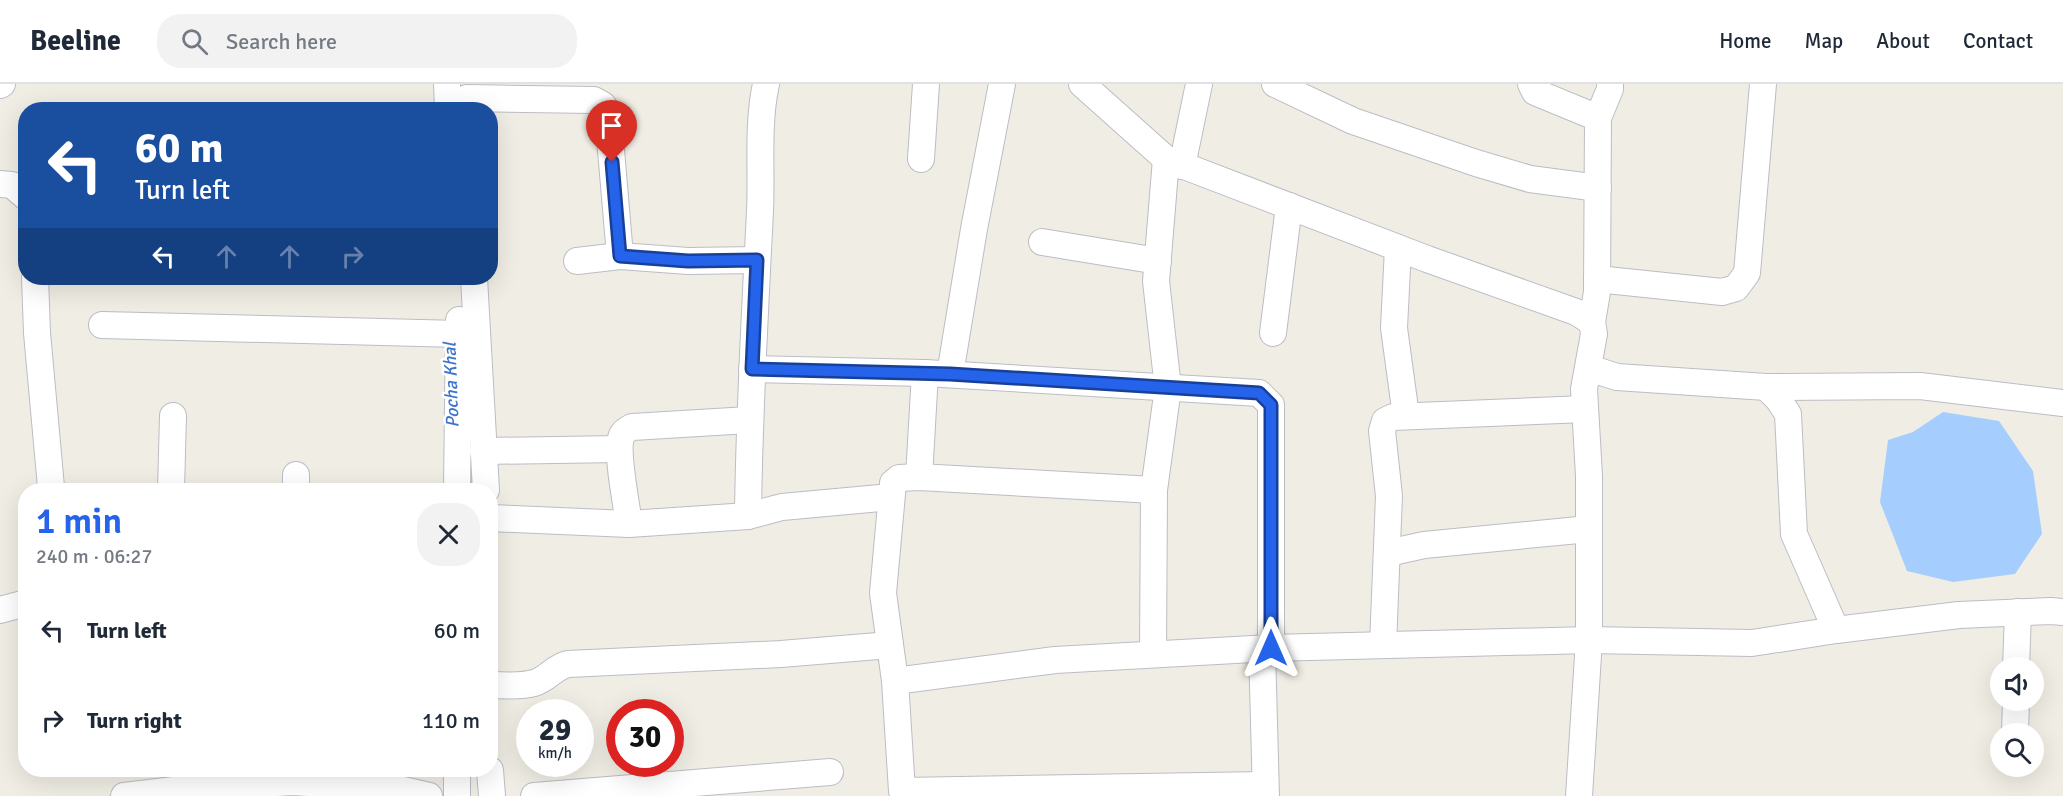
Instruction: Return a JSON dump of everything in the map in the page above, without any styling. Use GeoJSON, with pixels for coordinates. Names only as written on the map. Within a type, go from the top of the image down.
{"type":"FeatureCollection","features":[{"type":"Feature","properties":{"kind":"street"},"geometry":{"type":"LineString","coordinates":[[748,516],[749,420],[760,208],[762,102],[766,84]]}},
{"type":"Feature","properties":{"kind":"street"},"geometry":{"type":"LineString","coordinates":[[921,159],[926,84]]}},
{"type":"Feature","properties":{"kind":"street"},"geometry":{"type":"LineString","coordinates":[[950,374],[974,229],[1002,84]]}},
{"type":"Feature","properties":{"kind":"street"},"geometry":{"type":"LineString","coordinates":[[1083,84],[1174,162],[1398,248],[1576,312],[1592,322]]}},
{"type":"Feature","properties":{"kind":"street"},"geometry":{"type":"LineString","coordinates":[[1154,654],[1154,490],[1168,388],[1156,281],[1174,162],[1199,84]]}},
{"type":"Feature","properties":{"kind":"street"},"geometry":{"type":"LineString","coordinates":[[1275,84],[1353,121],[1476,163],[1530,179],[1598,188]]}},
{"type":"Feature","properties":{"kind":"street"},"geometry":{"type":"LineString","coordinates":[[1531,84],[1535,92],[1598,118]]}},
{"type":"Feature","properties":{"kind":"street"},"geometry":{"type":"LineString","coordinates":[[1579,796],[1589,640],[1589,476],[1584,389],[1594,334],[1592,322],[1597,279],[1598,118],[1610,84]]}},
{"type":"Feature","properties":{"kind":"street"},"geometry":{"type":"LineString","coordinates":[[1597,279],[1722,292],[1736,288],[1747,273],[1763,84]]}},
{"type":"Feature","properties":{"kind":"street"},"geometry":{"type":"LineString","coordinates":[[459,97],[594,100],[603,105],[608,115],[620,256]]}},
{"type":"Feature","properties":{"kind":"street"},"geometry":{"type":"LineString","coordinates":[[0,184],[12,185],[18,190]]}},
{"type":"Feature","properties":{"kind":"street"},"geometry":{"type":"LineString","coordinates":[[1273,333],[1290,206]]}},
{"type":"Feature","properties":{"kind":"street"},"geometry":{"type":"LineString","coordinates":[[1042,242],[1158,261]]}},
{"type":"Feature","properties":{"kind":"street"},"geometry":{"type":"LineString","coordinates":[[1398,248],[1394,328],[1406,416]]}},
{"type":"Feature","properties":{"kind":"street"},"geometry":{"type":"LineString","coordinates":[[577,261],[620,256],[688,261],[757,260]]}},
{"type":"Feature","properties":{"kind":"street"},"geometry":{"type":"LineString","coordinates":[[35,285],[51,483]]}},
{"type":"Feature","properties":{"kind":"street"},"geometry":{"type":"LineString","coordinates":[[456,285],[460,334],[457,483]]}},
{"type":"Feature","properties":{"kind":"street"},"geometry":{"type":"LineString","coordinates":[[474,285],[485,483]]}},
{"type":"Feature","properties":{"kind":"street"},"geometry":{"type":"LineString","coordinates":[[102,325],[460,334]]}},
{"type":"Feature","properties":{"kind":"street"},"geometry":{"type":"LineString","coordinates":[[1589,368],[1617,377],[1766,387],[1920,386],[2063,403]]}},
{"type":"Feature","properties":{"kind":"street"},"geometry":{"type":"LineString","coordinates":[[752,369],[950,374],[1259,393],[1271,405],[1265,791],[902,793],[895,681],[883,593],[893,483],[899,478],[919,477],[1154,490]]}},
{"type":"Feature","properties":{"kind":"street"},"geometry":{"type":"LineString","coordinates":[[919,477],[925,373]]}},
{"type":"Feature","properties":{"kind":"street"},"geometry":{"type":"LineString","coordinates":[[1766,387],[1788,414],[1794,534],[1836,630]]}},
{"type":"Feature","properties":{"kind":"street"},"geometry":{"type":"LineString","coordinates":[[1383,645],[1389,496],[1382,431],[1385,421],[1393,417],[1406,416],[1585,409]]}},
{"type":"Feature","properties":{"kind":"street"},"geometry":{"type":"LineString","coordinates":[[171,483],[173,416]]}},
{"type":"Feature","properties":{"kind":"street"},"geometry":{"type":"LineString","coordinates":[[629,524],[619,449],[621,436],[632,427],[749,420]]}},
{"type":"Feature","properties":{"kind":"street"},"geometry":{"type":"LineString","coordinates":[[483,451],[619,449]]}},
{"type":"Feature","properties":{"kind":"street"},"geometry":{"type":"LineString","coordinates":[[498,518],[629,524],[748,516],[782,507],[891,497]]}},
{"type":"Feature","properties":{"kind":"street"},"geometry":{"type":"LineString","coordinates":[[1388,552],[1424,545],[1589,529]]}},
{"type":"Feature","properties":{"kind":"street"},"geometry":{"type":"LineString","coordinates":[[2016,657],[2018,612]]}},
{"type":"Feature","properties":{"kind":"street"},"geometry":{"type":"LineString","coordinates":[[895,681],[1055,660],[1266,648],[1589,640],[1752,643],[1959,615],[2063,612]]}},
{"type":"Feature","properties":{"kind":"street"},"geometry":{"type":"LineString","coordinates":[[498,685],[533,683],[544,678],[559,666],[568,664],[781,654],[890,645]]}},
{"type":"Feature","properties":{"kind":"street"},"geometry":{"type":"LineString","coordinates":[[534,796],[830,772]]}},
{"type":"Feature","properties":{"kind":"street"},"geometry":{"type":"LineString","coordinates":[[121,796],[166,780],[268,777]]}},
{"type":"Feature","properties":{"kind":"street"},"geometry":{"type":"LineString","coordinates":[[307,777],[382,791],[394,788],[429,796]]}},
{"type":"Feature","properties":{"kind":"street"},"geometry":{"type":"LineString","coordinates":[[457,777],[457,796]]}},
{"type":"Feature","properties":{"kind":"street"},"geometry":{"type":"LineString","coordinates":[[491,777],[492,796]]}},
{"type":"Feature","properties":{"kind":"water"},"geometry":{"type":"Polygon","coordinates":[[[1943,412],[1999,421],[2033,471],[2042,534],[2015,574],[1953,582],[1907,571],[1880,502],[1888,440],[1913,432],[1943,412]]]}},
{"type":"Feature","properties":{"kind":"waterway","name":"Pocha Khal"},"geometry":{"type":"LineString","coordinates":[[470,457],[471,483]]}},
{"type":"Feature","properties":{"kind":"route"},"geometry":{"type":"LineString","coordinates":[[612,162],[620,256],[688,261],[757,260],[752,369],[950,374],[1259,393],[1266,398],[1271,405],[1271,648]]}}]}
